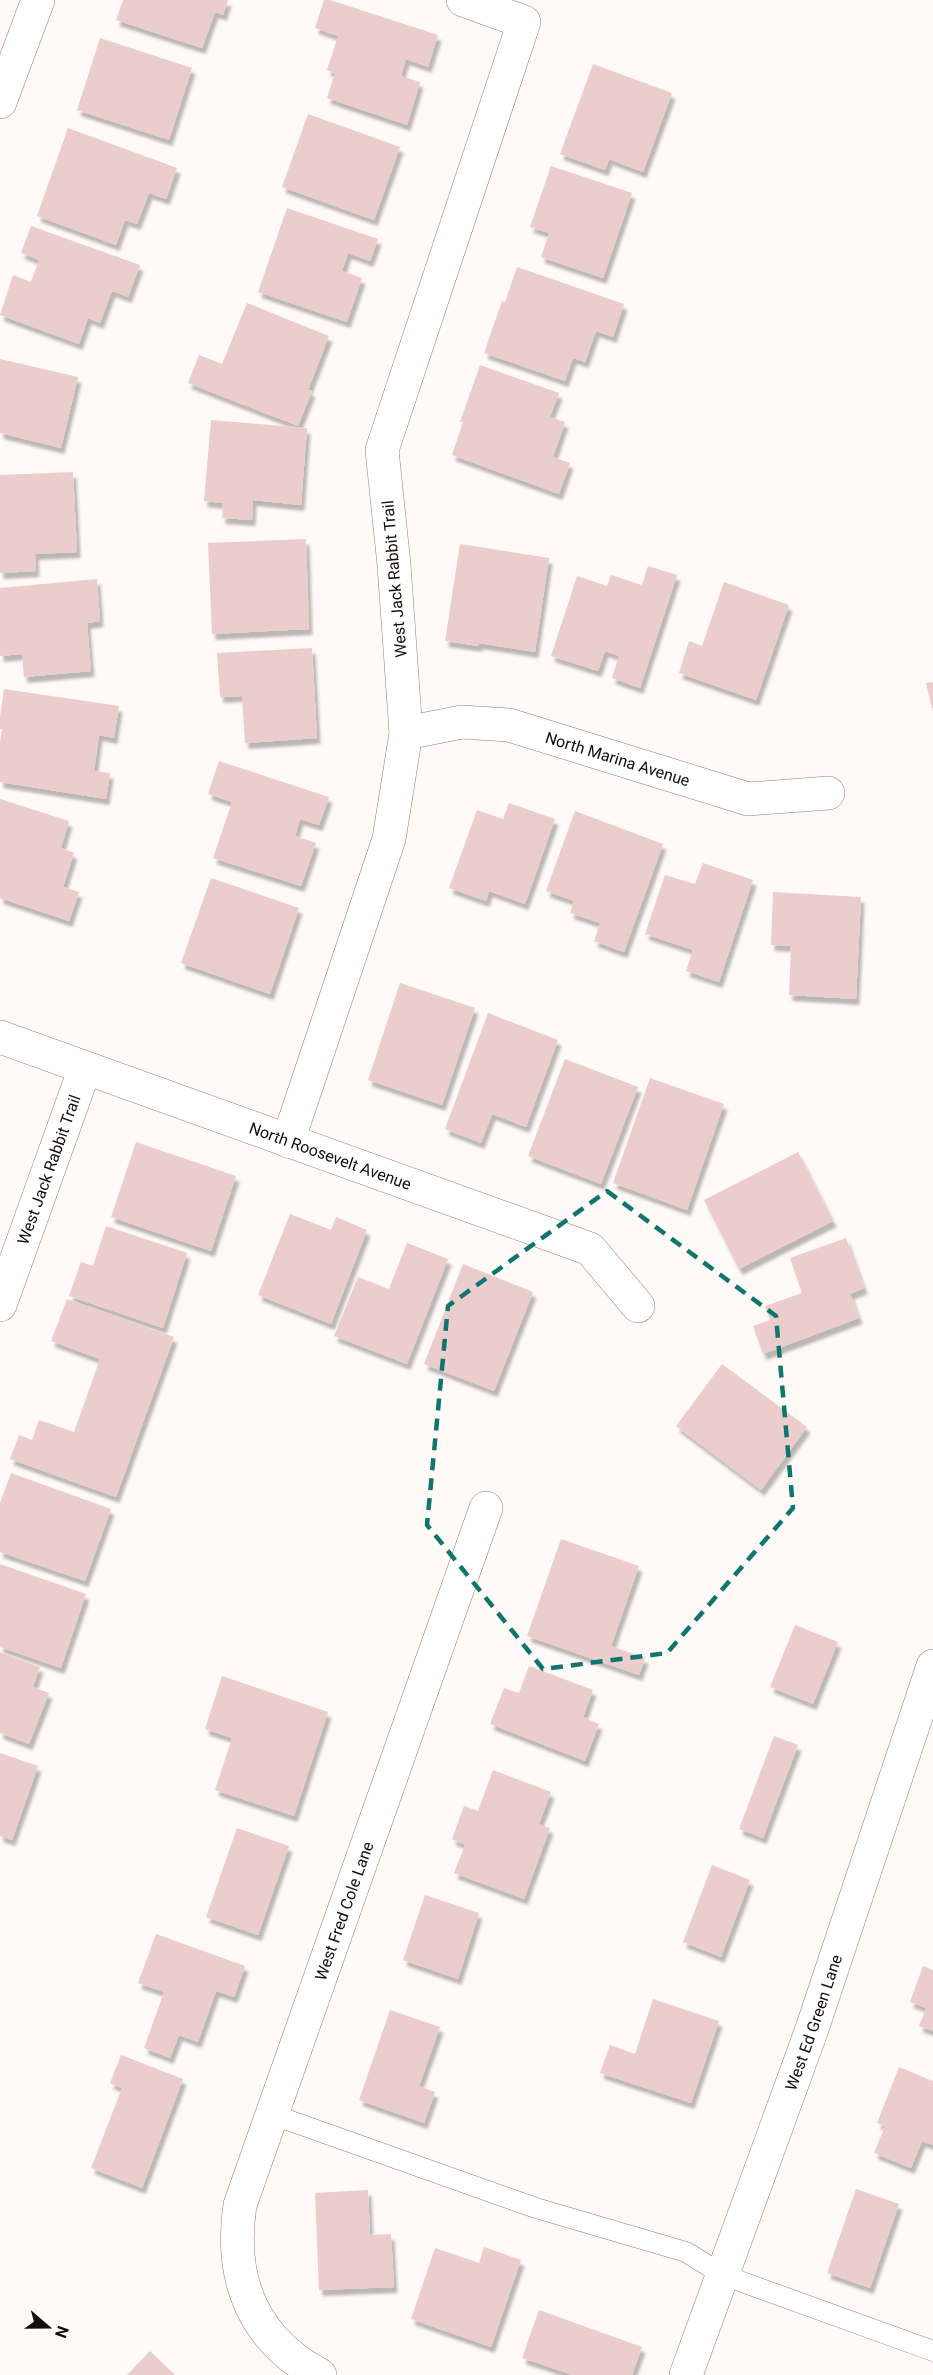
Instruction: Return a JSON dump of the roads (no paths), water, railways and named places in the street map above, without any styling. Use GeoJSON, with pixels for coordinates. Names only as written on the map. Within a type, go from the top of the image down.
{"type":"FeatureCollection","features":[{"type":"Feature","properties":{"kind":"street"},"geometry":{"type":"LineString","coordinates":[[0,102],[38,0]]}},
{"type":"Feature","properties":{"kind":"street","name":"West Jack Rabbit Trail"},"geometry":{"type":"LineString","coordinates":[[288,1140],[389,839],[405,733],[394,565],[382,450],[524,21],[463,0]]}},
{"type":"Feature","properties":{"kind":"street","name":"North Marina Avenue"},"geometry":{"type":"LineString","coordinates":[[405,733],[462,722],[509,725],[748,799],[828,793]]}},
{"type":"Feature","properties":{"kind":"street","name":"North Roosevelt Avenue"},"geometry":{"type":"LineString","coordinates":[[0,1037],[590,1249],[638,1306]]}},
{"type":"Feature","properties":{"kind":"street","name":"West Jack Rabbit Trail"},"geometry":{"type":"LineString","coordinates":[[0,1305],[85,1068]]}},
{"type":"Feature","properties":{"kind":"street","name":"West Fred Cole Lane"},"geometry":{"type":"LineString","coordinates":[[320,2375],[285,2352],[256,2317],[239,2270],[236,2233],[240,2205],[486,1508]]}},
{"type":"Feature","properties":{"kind":"street","name":"West Ed Green Lane"},"geometry":{"type":"LineString","coordinates":[[686,2375],[812,2029],[933,1665]]}},
{"type":"Feature","properties":{"kind":"lane"},"geometry":{"type":"LineString","coordinates":[[271,2114],[536,2208],[686,2252],[723,2275],[933,2350]]}}]}
